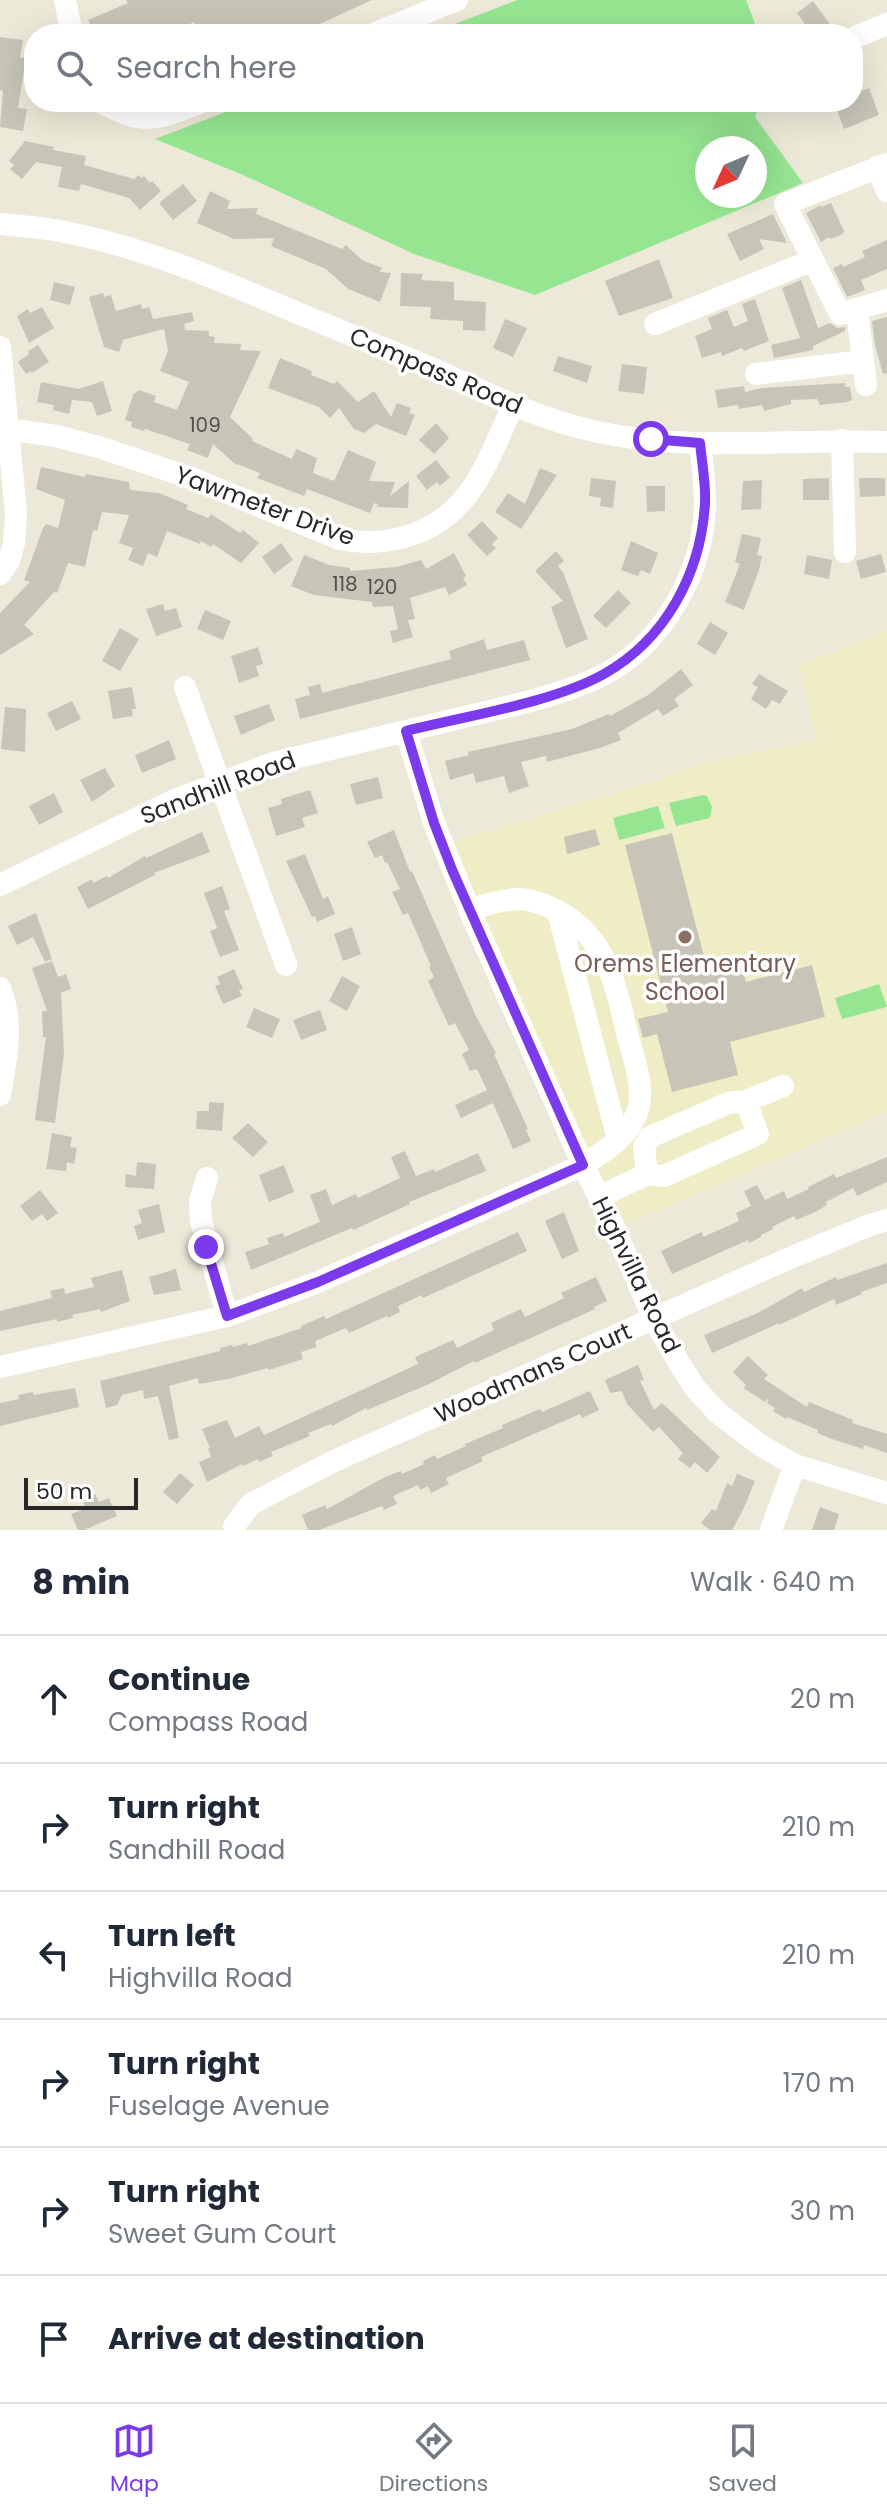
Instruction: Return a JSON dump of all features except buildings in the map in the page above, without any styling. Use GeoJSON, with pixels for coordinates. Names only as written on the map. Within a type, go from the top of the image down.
{"type":"FeatureCollection","features":[{"type":"Feature","properties":{"kind":"street"},"geometry":{"type":"LineString","coordinates":[[65,0],[70,24]]}},
{"type":"Feature","properties":{"kind":"street"},"geometry":{"type":"LineString","coordinates":[[398,24],[457,0]]}},
{"type":"Feature","properties":{"kind":"street"},"geometry":{"type":"LineString","coordinates":[[863,34],[887,24]]}},
{"type":"Feature","properties":{"kind":"street"},"geometry":{"type":"LineString","coordinates":[[122,112],[136,118],[158,118],[174,112]]}},
{"type":"Feature","properties":{"kind":"street"},"geometry":{"type":"LineString","coordinates":[[887,191],[882,166],[785,204],[840,314],[887,300]]}},
{"type":"Feature","properties":{"kind":"street","name":"Compass Road"},"geometry":{"type":"LineString","coordinates":[[0,224],[54,230],[164,260],[231,284],[513,405],[586,429],[700,443],[887,442]]}},
{"type":"Feature","properties":{"kind":"street"},"geometry":{"type":"LineString","coordinates":[[655,324],[813,260]]}},
{"type":"Feature","properties":{"kind":"street"},"geometry":{"type":"LineString","coordinates":[[857,310],[866,385]]}},
{"type":"Feature","properties":{"kind":"street"},"geometry":{"type":"LineString","coordinates":[[0,347],[4,429],[16,513],[14,543],[9,561],[0,574]]}},
{"type":"Feature","properties":{"kind":"street"},"geometry":{"type":"LineString","coordinates":[[756,374],[863,361]]}},
{"type":"Feature","properties":{"kind":"street","name":"Yawmeter Drive"},"geometry":{"type":"LineString","coordinates":[[4,429],[56,436],[102,448],[191,478],[340,539],[383,543],[425,531],[459,507],[474,488],[513,405]]}},
{"type":"Feature","properties":{"kind":"street"},"geometry":{"type":"LineString","coordinates":[[842,440],[845,552]]}},
{"type":"Feature","properties":{"kind":"street","name":"Sandhill Road"},"geometry":{"type":"LineString","coordinates":[[0,885],[175,800],[273,763],[531,701],[603,675],[633,655],[664,622],[678,601],[691,571],[701,535],[705,501],[700,443]]}},
{"type":"Feature","properties":{"kind":"street"},"geometry":{"type":"LineString","coordinates":[[185,687],[286,965]]}},
{"type":"Feature","properties":{"kind":"street","name":"Highvilla Road"},"geometry":{"type":"LineString","coordinates":[[406,731],[434,823],[469,909],[654,1320],[695,1388],[718,1413],[760,1445],[795,1465],[887,1493]]}},
{"type":"Feature","properties":{"kind":"street"},"geometry":{"type":"LineString","coordinates":[[0,1367],[227,1316],[318,1282],[583,1165],[618,1139],[633,1122],[640,1093],[620,1002],[611,972],[596,943],[572,919],[532,900],[518,899],[469,909]]}},
{"type":"Feature","properties":{"kind":"street"},"geometry":{"type":"LineString","coordinates":[[558,912],[618,1139]]}},
{"type":"Feature","properties":{"kind":"street"},"geometry":{"type":"LineString","coordinates":[[0,988],[8,1018],[0,1095]]}},
{"type":"Feature","properties":{"kind":"street"},"geometry":{"type":"LineString","coordinates":[[647,1174],[644,1147],[650,1137],[728,1103],[746,1101],[783,1086]]}},
{"type":"Feature","properties":{"kind":"street"},"geometry":{"type":"LineString","coordinates":[[599,1197],[647,1174],[664,1176],[758,1134],[746,1101]]}},
{"type":"Feature","properties":{"kind":"street"},"geometry":{"type":"LineString","coordinates":[[207,1178],[200,1201],[201,1221],[227,1316]]}},
{"type":"Feature","properties":{"kind":"street","name":"Woodmans Court"},"geometry":{"type":"LineString","coordinates":[[234,1526],[251,1504],[291,1482],[790,1258],[887,1220]]}},
{"type":"Feature","properties":{"kind":"street"},"geometry":{"type":"LineString","coordinates":[[771,1530],[795,1465]]}},
{"type":"Feature","properties":{"kind":"shaded area","name":"Orems Elementary School"},"geometry":{"type":"Polygon","coordinates":[[[887,631],[887,1112],[615,1229],[443,845],[651,782],[703,763],[816,740],[799,665],[887,631]]]}},
{"type":"Feature","properties":{"kind":"green space"},"geometry":{"type":"Polygon","coordinates":[[[517,0],[746,0],[755,24],[455,24],[517,0]]]}},
{"type":"Feature","properties":{"kind":"green space"},"geometry":{"type":"Polygon","coordinates":[[[226,112],[757,112],[755,117],[803,183],[767,198],[767,136],[695,136],[695,208],[743,208],[535,295],[414,254],[243,175],[155,139],[226,112]]]}},
{"type":"Feature","properties":{"kind":"green space"},"geometry":{"type":"Polygon","coordinates":[[[707,796],[712,807],[710,818],[676,826],[669,803],[707,796]]]}},
{"type":"Feature","properties":{"kind":"green space"},"geometry":{"type":"Polygon","coordinates":[[[658,806],[665,828],[619,840],[613,818],[658,806]]]}},
{"type":"Feature","properties":{"kind":"green space"},"geometry":{"type":"Polygon","coordinates":[[[879,984],[887,1007],[842,1019],[835,998],[879,984]]]}},
{"type":"Feature","properties":{"kind":"place","name":"Orems Elementary School"},"geometry":{"type":"Point","coordinates":[685,937]}},
{"type":"Feature","properties":{"kind":"route"},"geometry":{"type":"LineString","coordinates":[[206,1247],[227,1316],[318,1282],[583,1165],[453,872],[434,823],[406,731],[570,689],[603,675],[633,655],[656,632],[678,601],[691,571],[701,535],[705,501],[700,443],[651,439]]}}]}
